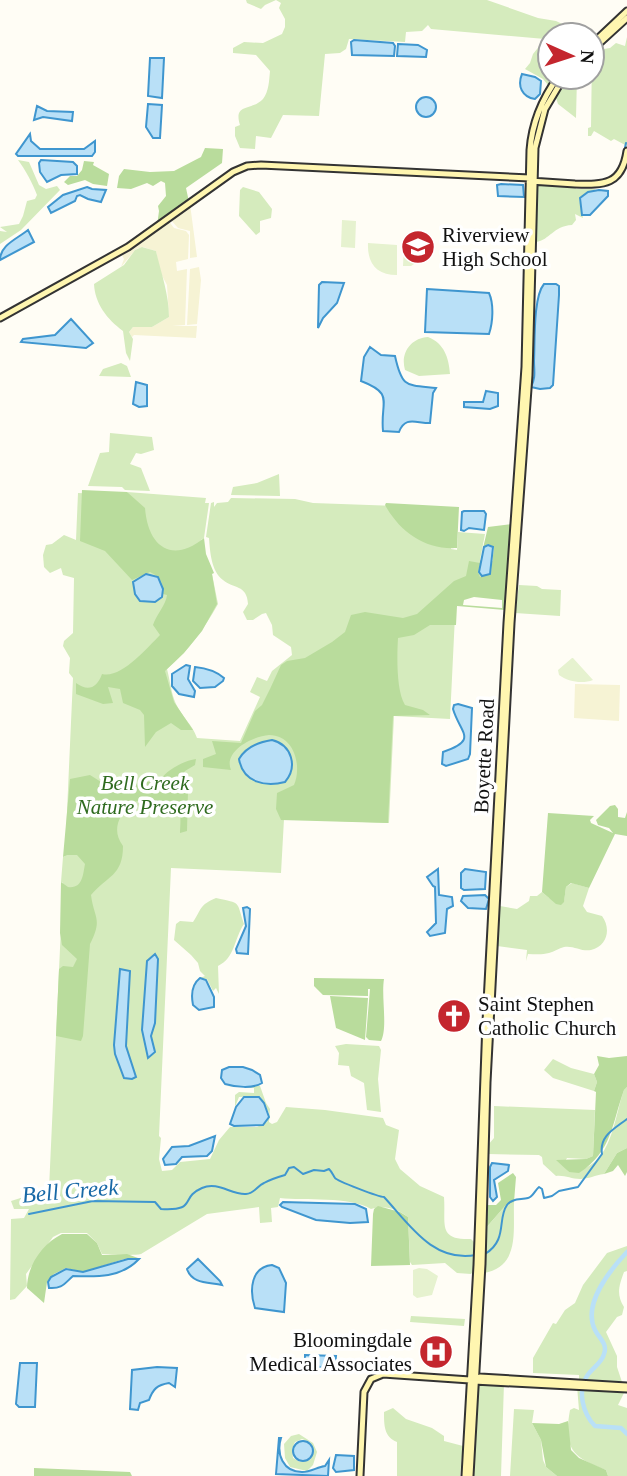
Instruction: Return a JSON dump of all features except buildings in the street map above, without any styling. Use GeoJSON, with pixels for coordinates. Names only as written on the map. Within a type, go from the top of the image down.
{"type":"FeatureCollection","features":[{"type":"Feature","properties":{"kind":"main road"},"geometry":{"type":"LineString","coordinates":[[606,30],[627,10]]}},
{"type":"Feature","properties":{"kind":"main road"},"geometry":{"type":"LineString","coordinates":[[606,37],[627,18]]}},
{"type":"Feature","properties":{"kind":"main road","name":"Boyette Road"},"geometry":{"type":"LineString","coordinates":[[472,1379],[480,1264],[486,1022],[504,666],[527,416],[533,129],[549,91]]}},
{"type":"Feature","properties":{"kind":"main road","name":"Boyette Road"},"geometry":{"type":"LineString","coordinates":[[481,1229],[510,645],[524,461],[532,180],[539,124],[555,91]]}},
{"type":"Feature","properties":{"kind":"main road"},"geometry":{"type":"LineString","coordinates":[[0,318],[128,247],[227,176],[247,166],[261,164],[596,182],[607,180],[620,168],[627,150]]}},
{"type":"Feature","properties":{"kind":"main road"},"geometry":{"type":"LineString","coordinates":[[528,282],[531,322]]}},
{"type":"Feature","properties":{"kind":"main road"},"geometry":{"type":"LineString","coordinates":[[525,367],[528,393]]}},
{"type":"Feature","properties":{"kind":"main road"},"geometry":{"type":"LineString","coordinates":[[360,1476],[366,1386],[378,1375],[627,1387]]}},
{"type":"Feature","properties":{"kind":"main road"},"geometry":{"type":"LineString","coordinates":[[472,1379],[521,1379],[576,1385]]}},
{"type":"Feature","properties":{"kind":"main road"},"geometry":{"type":"LineString","coordinates":[[467,1476],[467,1433],[472,1379]]}},
{"type":"Feature","properties":{"kind":"main road"},"geometry":{"type":"LineString","coordinates":[[467,1476],[471,1452],[472,1379]]}},
{"type":"Feature","properties":{"kind":"main road"},"geometry":{"type":"LineString","coordinates":[[514,1383],[521,1379]]}},
{"type":"Feature","properties":{"kind":"main road"},"geometry":{"type":"LineString","coordinates":[[467,1433],[470,1435],[471,1452]]}},
{"type":"Feature","properties":{"kind":"shaded area"},"geometry":{"type":"Polygon","coordinates":[[[190,204],[197,257],[190,258],[190,231],[178,228],[170,219],[190,204]]]}},
{"type":"Feature","properties":{"kind":"shaded area"},"geometry":{"type":"Polygon","coordinates":[[[168,220],[174,228],[186,231],[189,235],[188,259],[176,262],[177,271],[187,269],[185,325],[172,326],[197,326],[196,338],[132,337],[129,332],[133,327],[152,327],[169,317],[167,285],[160,272],[156,251],[143,247],[136,249],[121,267],[124,259],[121,253],[168,220]]]}},
{"type":"Feature","properties":{"kind":"shaded area"},"geometry":{"type":"Polygon","coordinates":[[[199,267],[201,280],[197,324],[187,325],[190,269],[199,267]]]}},
{"type":"Feature","properties":{"kind":"shaded area"},"geometry":{"type":"Polygon","coordinates":[[[575,684],[620,685],[619,721],[574,718],[575,684]]]}},
{"type":"Feature","properties":{"kind":"green space"},"geometry":{"type":"Polygon","coordinates":[[[246,0],[276,0],[261,9],[246,0]]]}},
{"type":"Feature","properties":{"kind":"green space"},"geometry":{"type":"Polygon","coordinates":[[[276,0],[487,0],[538,18],[556,21],[536,21],[536,38],[431,29],[428,25],[422,31],[406,32],[405,42],[349,39],[346,49],[340,53],[325,54],[319,116],[283,115],[271,138],[256,136],[255,149],[240,148],[235,136],[235,127],[240,125],[239,113],[263,99],[268,89],[270,71],[256,55],[233,53],[233,48],[244,42],[263,43],[282,34],[285,19],[279,8],[281,3],[276,0]]]}},
{"type":"Feature","properties":{"kind":"green space"},"geometry":{"type":"Polygon","coordinates":[[[627,37],[627,146],[594,131],[588,136],[588,128],[591,127],[592,91],[606,91],[606,49],[616,43],[625,46],[627,37]]]}},
{"type":"Feature","properties":{"kind":"green space"},"geometry":{"type":"Polygon","coordinates":[[[536,50],[536,75],[525,69],[536,50]]]}},
{"type":"Feature","properties":{"kind":"green space"},"geometry":{"type":"Polygon","coordinates":[[[558,91],[577,91],[576,118],[558,104],[555,95],[558,91]]]}},
{"type":"Feature","properties":{"kind":"green space"},"geometry":{"type":"Polygon","coordinates":[[[205,148],[223,149],[222,163],[186,188],[189,202],[157,226],[158,206],[166,196],[165,183],[161,181],[153,186],[147,183],[131,189],[117,188],[119,176],[124,169],[174,171],[201,157],[205,148]]]}},
{"type":"Feature","properties":{"kind":"green space"},"geometry":{"type":"Polygon","coordinates":[[[18,160],[29,162],[39,185],[46,189],[57,186],[60,190],[21,230],[0,244],[0,231],[7,232],[0,227],[19,224],[27,201],[35,199],[37,195],[18,160]]]}},
{"type":"Feature","properties":{"kind":"green space"},"geometry":{"type":"Polygon","coordinates":[[[84,161],[94,162],[93,165],[109,174],[107,186],[85,180],[68,185],[64,182],[70,176],[77,176],[84,161]]]}},
{"type":"Feature","properties":{"kind":"green space"},"geometry":{"type":"Polygon","coordinates":[[[538,183],[596,189],[579,198],[583,218],[575,214],[576,220],[572,225],[560,228],[536,242],[538,183]]]}},
{"type":"Feature","properties":{"kind":"green space"},"geometry":{"type":"Polygon","coordinates":[[[243,187],[259,192],[272,209],[271,218],[260,221],[260,232],[256,235],[239,216],[240,190],[243,187]]]}},
{"type":"Feature","properties":{"kind":"green space"},"geometry":{"type":"Polygon","coordinates":[[[342,220],[356,221],[355,248],[341,247],[342,220]]]}},
{"type":"Feature","properties":{"kind":"green space"},"geometry":{"type":"Polygon","coordinates":[[[368,243],[397,245],[397,275],[384,273],[375,267],[369,257],[368,243]]]}},
{"type":"Feature","properties":{"kind":"green space"},"geometry":{"type":"Polygon","coordinates":[[[142,247],[156,251],[169,317],[152,327],[133,327],[129,332],[133,339],[130,361],[123,331],[103,310],[94,284],[124,265],[135,250],[142,247]]]}},
{"type":"Feature","properties":{"kind":"green space"},"geometry":{"type":"Polygon","coordinates":[[[404,247],[423,248],[420,260],[411,266],[403,266],[404,247]]]}},
{"type":"Feature","properties":{"kind":"green space"},"geometry":{"type":"Polygon","coordinates":[[[428,337],[438,343],[445,352],[450,374],[419,376],[405,370],[404,358],[408,348],[417,340],[428,337]]]}},
{"type":"Feature","properties":{"kind":"green space"},"geometry":{"type":"Polygon","coordinates":[[[121,363],[127,366],[131,377],[99,376],[103,369],[121,363]]]}},
{"type":"Feature","properties":{"kind":"green space"},"geometry":{"type":"Polygon","coordinates":[[[110,433],[152,437],[154,450],[136,453],[130,464],[141,468],[150,491],[88,486],[100,453],[109,452],[110,433]]]}},
{"type":"Feature","properties":{"kind":"green space"},"geometry":{"type":"Polygon","coordinates":[[[279,474],[280,496],[231,495],[233,487],[257,483],[279,474]]]}},
{"type":"Feature","properties":{"kind":"green space"},"geometry":{"type":"Polygon","coordinates":[[[82,490],[127,492],[145,508],[151,533],[164,547],[182,550],[204,538],[206,554],[214,573],[217,604],[202,631],[165,671],[174,702],[193,730],[181,730],[171,723],[156,732],[145,747],[144,715],[140,710],[123,703],[120,689],[108,687],[113,703],[103,704],[76,694],[76,683],[92,687],[98,683],[102,674],[117,672],[141,654],[160,635],[153,625],[167,595],[163,594],[159,578],[150,572],[132,580],[105,551],[80,541],[82,490]]]}},
{"type":"Feature","properties":{"kind":"green space","name":"Bell Creek Nature Preserve"},"geometry":{"type":"Polygon","coordinates":[[[127,492],[206,498],[205,503],[209,503],[204,538],[201,540],[201,560],[212,574],[218,604],[196,639],[167,669],[176,704],[197,738],[240,741],[260,697],[250,692],[257,677],[267,681],[272,671],[292,655],[291,647],[273,635],[266,613],[247,620],[243,612],[248,604],[245,593],[223,580],[216,571],[209,538],[206,537],[211,503],[214,502],[214,507],[217,503],[228,502],[231,498],[295,499],[313,503],[453,508],[451,549],[457,550],[458,532],[485,534],[480,560],[505,562],[504,597],[456,595],[450,719],[394,716],[389,823],[284,819],[281,873],[171,868],[159,1136],[162,1171],[172,1170],[180,1162],[210,1159],[219,1140],[230,1127],[257,1127],[267,1122],[269,1113],[260,1096],[239,1097],[235,1107],[235,1095],[239,1092],[254,1093],[254,1088],[227,1086],[260,1086],[270,1109],[269,1122],[272,1124],[277,1122],[286,1107],[383,1118],[386,1125],[399,1130],[395,1159],[400,1169],[420,1186],[444,1197],[444,1222],[448,1233],[453,1237],[471,1239],[474,1242],[474,1271],[471,1274],[457,1273],[445,1263],[412,1265],[408,1217],[394,1209],[371,1209],[351,1202],[280,1198],[278,1207],[271,1208],[272,1222],[260,1223],[259,1207],[207,1214],[141,1254],[102,1254],[97,1243],[87,1233],[61,1233],[53,1237],[26,1274],[27,1286],[15,1299],[10,1300],[11,1219],[24,1218],[29,1209],[14,1209],[11,1201],[49,1189],[61,882],[65,856],[73,678],[69,673],[70,658],[63,646],[64,641],[73,633],[74,578],[63,575],[61,568],[50,573],[44,567],[43,555],[46,545],[64,535],[76,540],[78,493],[129,495],[127,492]]]}},
{"type":"Feature","properties":{"kind":"green space"},"geometry":{"type":"Polygon","coordinates":[[[386,503],[459,507],[457,548],[434,546],[415,537],[391,515],[386,503]]]}},
{"type":"Feature","properties":{"kind":"green space"},"geometry":{"type":"Polygon","coordinates":[[[513,524],[505,610],[457,606],[456,625],[430,625],[414,635],[398,638],[398,672],[402,699],[405,705],[430,715],[393,716],[388,823],[281,820],[276,809],[277,793],[294,785],[297,770],[294,753],[285,740],[278,736],[262,736],[241,746],[231,757],[231,770],[203,767],[203,759],[216,754],[212,741],[241,743],[255,711],[262,705],[281,665],[287,661],[305,658],[332,642],[345,632],[351,615],[365,612],[403,618],[417,614],[454,581],[466,576],[469,561],[480,563],[480,577],[491,574],[494,547],[488,544],[483,548],[488,527],[513,524]],[[474,597],[464,600],[463,605],[502,608],[502,600],[474,597]]]}},
{"type":"Feature","properties":{"kind":"green space"},"geometry":{"type":"Polygon","coordinates":[[[519,585],[561,590],[560,616],[515,613],[519,585]]]}},
{"type":"Feature","properties":{"kind":"green space"},"geometry":{"type":"Polygon","coordinates":[[[572,658],[593,680],[576,682],[559,675],[558,670],[572,658]]]}},
{"type":"Feature","properties":{"kind":"green space"},"geometry":{"type":"Polygon","coordinates":[[[196,759],[195,765],[182,776],[188,791],[187,831],[180,833],[180,815],[176,810],[158,801],[132,802],[120,817],[117,828],[123,846],[120,864],[113,875],[91,895],[97,923],[90,944],[83,1036],[81,1041],[56,1036],[59,969],[63,966],[73,967],[77,959],[62,945],[61,882],[68,887],[77,886],[85,864],[77,855],[63,857],[70,779],[90,775],[117,792],[134,784],[160,780],[176,766],[196,759]]]}},
{"type":"Feature","properties":{"kind":"green space"},"geometry":{"type":"Polygon","coordinates":[[[615,805],[618,817],[625,818],[627,812],[627,836],[615,834],[589,888],[571,883],[566,887],[564,902],[561,905],[556,904],[542,892],[548,813],[594,816],[590,820],[591,823],[613,833],[609,828],[598,825],[596,820],[610,806],[615,805]]]}},
{"type":"Feature","properties":{"kind":"green space"},"geometry":{"type":"Polygon","coordinates":[[[572,883],[589,888],[583,906],[587,912],[602,916],[605,921],[607,931],[601,945],[591,950],[567,947],[546,954],[528,954],[526,961],[527,950],[497,946],[500,906],[517,909],[529,901],[530,896],[537,896],[542,892],[549,898],[564,901],[566,887],[572,883]]]}},
{"type":"Feature","properties":{"kind":"green space"},"geometry":{"type":"Polygon","coordinates":[[[216,898],[237,904],[244,924],[228,958],[218,966],[219,994],[216,988],[213,991],[207,979],[200,978],[205,976],[198,963],[174,940],[176,924],[180,921],[193,922],[204,905],[216,898]]]}},
{"type":"Feature","properties":{"kind":"green space"},"geometry":{"type":"Polygon","coordinates":[[[314,978],[384,979],[384,1028],[381,1041],[369,1040],[366,1037],[370,989],[368,996],[323,995],[314,986],[314,978]]]}},
{"type":"Feature","properties":{"kind":"green space"},"geometry":{"type":"Polygon","coordinates":[[[330,996],[368,998],[365,1040],[336,1028],[330,996]]]}},
{"type":"Feature","properties":{"kind":"green space"},"geometry":{"type":"Polygon","coordinates":[[[335,1046],[379,1046],[381,1112],[367,1110],[364,1083],[351,1076],[349,1066],[338,1065],[339,1053],[335,1046]]]}},
{"type":"Feature","properties":{"kind":"green space"},"geometry":{"type":"Polygon","coordinates":[[[597,1056],[627,1056],[627,1087],[605,1146],[590,1165],[579,1173],[569,1172],[556,1160],[586,1159],[593,1156],[594,1091],[597,1082],[594,1074],[599,1065],[597,1056]]]}},
{"type":"Feature","properties":{"kind":"green space"},"geometry":{"type":"Polygon","coordinates":[[[553,1059],[571,1068],[594,1074],[597,1082],[594,1091],[553,1078],[544,1070],[553,1059]]]}},
{"type":"Feature","properties":{"kind":"green space"},"geometry":{"type":"Polygon","coordinates":[[[627,1087],[627,1148],[617,1153],[604,1174],[580,1179],[556,1176],[543,1164],[539,1155],[488,1154],[488,1145],[494,1138],[494,1106],[595,1110],[593,1156],[586,1159],[567,1158],[563,1165],[569,1172],[585,1168],[602,1154],[612,1134],[627,1087]]]}},
{"type":"Feature","properties":{"kind":"green space"},"geometry":{"type":"Polygon","coordinates":[[[627,1148],[625,1176],[618,1165],[613,1171],[604,1174],[617,1153],[627,1148]]]}},
{"type":"Feature","properties":{"kind":"green space"},"geometry":{"type":"Polygon","coordinates":[[[513,1173],[516,1177],[514,1202],[505,1206],[485,1229],[487,1205],[496,1205],[501,1200],[498,1183],[513,1173]]]}},
{"type":"Feature","properties":{"kind":"green space"},"geometry":{"type":"Polygon","coordinates":[[[514,1202],[514,1236],[509,1255],[496,1269],[484,1273],[486,1228],[505,1206],[514,1202]]]}},
{"type":"Feature","properties":{"kind":"green space"},"geometry":{"type":"Polygon","coordinates":[[[378,1206],[408,1217],[410,1265],[371,1266],[373,1214],[378,1206]]]}},
{"type":"Feature","properties":{"kind":"green space"},"geometry":{"type":"Polygon","coordinates":[[[62,1234],[87,1234],[97,1243],[102,1255],[127,1254],[138,1258],[124,1259],[83,1272],[66,1268],[54,1274],[47,1282],[44,1303],[27,1288],[30,1272],[42,1250],[62,1234]]]}},
{"type":"Feature","properties":{"kind":"green space"},"geometry":{"type":"Polygon","coordinates":[[[627,1246],[627,1271],[624,1272],[619,1290],[624,1307],[622,1315],[617,1317],[606,1332],[617,1356],[617,1367],[623,1385],[579,1381],[579,1375],[533,1373],[533,1358],[553,1323],[556,1324],[565,1310],[575,1303],[583,1285],[607,1253],[627,1246]]]}},
{"type":"Feature","properties":{"kind":"green space"},"geometry":{"type":"Polygon","coordinates":[[[427,1269],[438,1276],[432,1295],[417,1298],[413,1295],[413,1270],[427,1269]]]}},
{"type":"Feature","properties":{"kind":"green space"},"geometry":{"type":"Polygon","coordinates":[[[411,1316],[465,1319],[464,1326],[410,1322],[411,1316]]]}},
{"type":"Feature","properties":{"kind":"green space"},"geometry":{"type":"Polygon","coordinates":[[[504,1383],[501,1476],[471,1476],[475,1386],[504,1383]]]}},
{"type":"Feature","properties":{"kind":"green space"},"geometry":{"type":"Polygon","coordinates":[[[577,1386],[627,1387],[618,1405],[627,1408],[627,1476],[608,1476],[606,1470],[578,1455],[569,1442],[570,1410],[579,1410],[577,1386]]]}},
{"type":"Feature","properties":{"kind":"green space"},"geometry":{"type":"Polygon","coordinates":[[[393,1408],[406,1419],[432,1428],[444,1436],[444,1441],[463,1446],[460,1476],[397,1476],[397,1442],[387,1434],[384,1421],[384,1412],[393,1408]]]}},
{"type":"Feature","properties":{"kind":"green space"},"geometry":{"type":"Polygon","coordinates":[[[514,1409],[534,1410],[532,1423],[541,1440],[543,1460],[546,1467],[557,1476],[510,1476],[514,1409]]]}},
{"type":"Feature","properties":{"kind":"green space"},"geometry":{"type":"Polygon","coordinates":[[[568,1421],[571,1450],[579,1458],[606,1470],[608,1476],[557,1476],[546,1467],[541,1440],[532,1423],[559,1424],[568,1421]]]}},
{"type":"Feature","properties":{"kind":"green space"},"geometry":{"type":"Polygon","coordinates":[[[299,1434],[313,1443],[317,1452],[313,1465],[307,1471],[290,1467],[285,1458],[284,1444],[291,1436],[299,1434]],[[302,1439],[295,1442],[292,1449],[293,1458],[300,1462],[310,1460],[314,1452],[310,1442],[302,1439]]]}},
{"type":"Feature","properties":{"kind":"green space"},"geometry":{"type":"Polygon","coordinates":[[[34,1468],[130,1472],[132,1476],[34,1476],[34,1468]]]}},
{"type":"Feature","properties":{"kind":"water"},"geometry":{"type":"Polygon","coordinates":[[[351,42],[393,43],[394,56],[352,55],[351,42]]]}},
{"type":"Feature","properties":{"kind":"water"},"geometry":{"type":"Polygon","coordinates":[[[398,44],[418,45],[427,50],[426,57],[397,56],[398,44]]]}},
{"type":"Feature","properties":{"kind":"water"},"geometry":{"type":"Polygon","coordinates":[[[150,58],[164,58],[162,98],[148,96],[150,58]]]}},
{"type":"Feature","properties":{"kind":"water"},"geometry":{"type":"Polygon","coordinates":[[[522,74],[535,77],[536,91],[540,91],[540,94],[535,99],[527,96],[520,83],[522,74]]]}},
{"type":"Feature","properties":{"kind":"water"},"geometry":{"type":"Polygon","coordinates":[[[426,97],[433,100],[436,107],[433,114],[426,117],[419,114],[416,107],[419,100],[426,97]]]}},
{"type":"Feature","properties":{"kind":"water"},"geometry":{"type":"Polygon","coordinates":[[[148,104],[162,105],[160,138],[153,138],[146,127],[148,104]]]}},
{"type":"Feature","properties":{"kind":"water"},"geometry":{"type":"Polygon","coordinates":[[[37,106],[47,111],[73,112],[72,121],[43,117],[34,120],[37,106]]]}},
{"type":"Feature","properties":{"kind":"water"},"geometry":{"type":"Polygon","coordinates":[[[30,134],[31,141],[40,149],[84,149],[95,141],[95,152],[92,156],[18,156],[16,154],[30,134]]]}},
{"type":"Feature","properties":{"kind":"water"},"geometry":{"type":"Polygon","coordinates":[[[41,160],[73,162],[77,166],[77,174],[61,175],[47,182],[40,172],[41,160]]]}},
{"type":"Feature","properties":{"kind":"water"},"geometry":{"type":"Polygon","coordinates":[[[497,185],[523,185],[524,197],[498,196],[497,185]]]}},
{"type":"Feature","properties":{"kind":"water"},"geometry":{"type":"Polygon","coordinates":[[[87,187],[106,190],[101,202],[80,195],[75,201],[51,213],[48,207],[63,195],[87,187]]]}},
{"type":"Feature","properties":{"kind":"water"},"geometry":{"type":"Polygon","coordinates":[[[608,191],[608,196],[590,215],[582,215],[580,198],[588,192],[608,191]]]}},
{"type":"Feature","properties":{"kind":"water"},"geometry":{"type":"Polygon","coordinates":[[[28,230],[34,242],[0,260],[6,246],[28,230]]]}},
{"type":"Feature","properties":{"kind":"water"},"geometry":{"type":"Polygon","coordinates":[[[322,282],[344,283],[337,303],[318,328],[319,285],[322,282]]]}},
{"type":"Feature","properties":{"kind":"water"},"geometry":{"type":"Polygon","coordinates":[[[544,284],[559,286],[559,295],[553,385],[540,389],[531,387],[534,380],[536,309],[544,284]]]}},
{"type":"Feature","properties":{"kind":"water"},"geometry":{"type":"Polygon","coordinates":[[[427,289],[489,293],[492,313],[489,334],[425,332],[427,289]]]}},
{"type":"Feature","properties":{"kind":"water"},"geometry":{"type":"Polygon","coordinates":[[[71,319],[93,343],[86,348],[21,342],[23,339],[55,335],[71,319]]]}},
{"type":"Feature","properties":{"kind":"water"},"geometry":{"type":"Polygon","coordinates":[[[370,347],[381,355],[395,356],[400,374],[407,383],[436,388],[433,393],[430,423],[407,422],[399,432],[383,431],[382,395],[361,381],[364,357],[370,347]]]}},
{"type":"Feature","properties":{"kind":"water"},"geometry":{"type":"Polygon","coordinates":[[[136,382],[147,385],[147,406],[139,407],[133,404],[136,382]]]}},
{"type":"Feature","properties":{"kind":"water"},"geometry":{"type":"Polygon","coordinates":[[[486,391],[498,393],[498,406],[490,409],[464,407],[464,402],[483,402],[486,391]]]}},
{"type":"Feature","properties":{"kind":"water"},"geometry":{"type":"Polygon","coordinates":[[[464,511],[484,511],[484,530],[461,530],[464,511]]]}},
{"type":"Feature","properties":{"kind":"water"},"geometry":{"type":"Polygon","coordinates":[[[484,547],[493,547],[490,574],[482,576],[479,572],[484,547]]]}},
{"type":"Feature","properties":{"kind":"water"},"geometry":{"type":"Polygon","coordinates":[[[146,574],[158,577],[163,589],[162,597],[155,602],[140,601],[135,594],[133,582],[146,574]]]}},
{"type":"Feature","properties":{"kind":"water"},"geometry":{"type":"Polygon","coordinates":[[[186,665],[190,666],[188,679],[195,691],[194,697],[179,694],[172,686],[172,674],[186,665]]]}},
{"type":"Feature","properties":{"kind":"water"},"geometry":{"type":"Polygon","coordinates":[[[195,667],[218,673],[224,678],[223,681],[215,687],[200,688],[193,681],[195,667]]]}},
{"type":"Feature","properties":{"kind":"water"},"geometry":{"type":"Polygon","coordinates":[[[454,705],[472,708],[470,754],[468,759],[446,766],[442,764],[443,752],[461,744],[464,739],[453,709],[454,705]]]}},
{"type":"Feature","properties":{"kind":"water"},"geometry":{"type":"Polygon","coordinates":[[[272,740],[284,747],[292,763],[285,782],[270,784],[250,778],[241,767],[239,759],[253,746],[272,740]]]}},
{"type":"Feature","properties":{"kind":"water"},"geometry":{"type":"Polygon","coordinates":[[[438,869],[439,895],[452,897],[453,906],[447,909],[445,933],[430,936],[427,932],[436,923],[435,887],[427,877],[438,869]]]}},
{"type":"Feature","properties":{"kind":"water"},"geometry":{"type":"Polygon","coordinates":[[[465,869],[486,872],[485,889],[461,888],[461,873],[465,869]]]}},
{"type":"Feature","properties":{"kind":"water"},"geometry":{"type":"Polygon","coordinates":[[[485,895],[489,899],[486,909],[468,908],[461,901],[463,896],[485,895]]]}},
{"type":"Feature","properties":{"kind":"water"},"geometry":{"type":"Polygon","coordinates":[[[243,908],[250,909],[248,954],[237,953],[236,949],[246,926],[243,908]]]}},
{"type":"Feature","properties":{"kind":"water"},"geometry":{"type":"Polygon","coordinates":[[[155,954],[158,959],[155,1023],[151,1036],[155,1052],[148,1058],[142,1030],[147,961],[155,954]]]}},
{"type":"Feature","properties":{"kind":"water"},"geometry":{"type":"Polygon","coordinates":[[[120,969],[130,971],[126,1046],[136,1077],[132,1079],[124,1078],[114,1045],[120,969]]]}},
{"type":"Feature","properties":{"kind":"water"},"geometry":{"type":"Polygon","coordinates":[[[200,978],[206,980],[214,997],[214,1007],[199,1010],[193,1005],[192,990],[200,978]]]}},
{"type":"Feature","properties":{"kind":"water"},"geometry":{"type":"Polygon","coordinates":[[[229,1067],[252,1070],[260,1075],[262,1083],[249,1087],[225,1084],[221,1078],[222,1070],[229,1067]]]}},
{"type":"Feature","properties":{"kind":"water"},"geometry":{"type":"Polygon","coordinates":[[[244,1097],[259,1097],[264,1103],[269,1117],[263,1125],[230,1124],[236,1107],[244,1097]]]}},
{"type":"Feature","properties":{"kind":"water"},"geometry":{"type":"Polygon","coordinates":[[[215,1136],[212,1151],[207,1156],[182,1157],[176,1164],[165,1165],[163,1159],[172,1147],[189,1146],[215,1136]]]}},
{"type":"Feature","properties":{"kind":"water"},"geometry":{"type":"Polygon","coordinates":[[[492,1163],[509,1165],[508,1171],[494,1180],[497,1197],[493,1201],[490,1197],[492,1163]]]}},
{"type":"Feature","properties":{"kind":"water"},"geometry":{"type":"Polygon","coordinates":[[[283,1202],[355,1204],[366,1209],[368,1222],[316,1220],[282,1207],[280,1205],[283,1202]]]}},
{"type":"Feature","properties":{"kind":"water"},"geometry":{"type":"Polygon","coordinates":[[[128,1259],[139,1259],[117,1273],[73,1276],[60,1287],[49,1288],[51,1277],[66,1269],[83,1272],[128,1259]]]}},
{"type":"Feature","properties":{"kind":"water"},"geometry":{"type":"Polygon","coordinates":[[[198,1259],[222,1285],[201,1282],[189,1274],[187,1269],[198,1259]]]}},
{"type":"Feature","properties":{"kind":"water"},"geometry":{"type":"Polygon","coordinates":[[[272,1265],[279,1268],[286,1283],[284,1312],[255,1308],[253,1301],[253,1280],[260,1270],[272,1265]]]}},
{"type":"Feature","properties":{"kind":"water"},"geometry":{"type":"Polygon","coordinates":[[[305,1355],[336,1356],[335,1365],[328,1372],[305,1358],[305,1355]]]}},
{"type":"Feature","properties":{"kind":"water"},"geometry":{"type":"Polygon","coordinates":[[[20,1363],[37,1363],[35,1407],[19,1407],[16,1404],[20,1363]]]}},
{"type":"Feature","properties":{"kind":"water"},"geometry":{"type":"Polygon","coordinates":[[[177,1368],[175,1387],[169,1383],[158,1386],[149,1400],[140,1403],[138,1410],[130,1409],[132,1370],[177,1368]]]}},
{"type":"Feature","properties":{"kind":"water"},"geometry":{"type":"Polygon","coordinates":[[[279,1438],[280,1456],[290,1469],[308,1471],[325,1466],[329,1460],[328,1476],[276,1474],[279,1438]]]}},
{"type":"Feature","properties":{"kind":"water"},"geometry":{"type":"Polygon","coordinates":[[[303,1441],[310,1444],[313,1451],[310,1458],[303,1461],[296,1458],[293,1451],[296,1444],[303,1441]]]}},
{"type":"Feature","properties":{"kind":"water"},"geometry":{"type":"Polygon","coordinates":[[[336,1455],[354,1456],[354,1470],[336,1472],[333,1468],[336,1455]]]}},
{"type":"Feature","properties":{"kind":"waterway"},"geometry":{"type":"LineString","coordinates":[[624,152],[626,143]]}},
{"type":"Feature","properties":{"kind":"waterway","name":"Bell Creek"},"geometry":{"type":"LineString","coordinates":[[485,1254],[497,1242],[504,1211],[509,1203],[530,1197],[539,1187],[544,1198],[578,1187],[602,1154],[605,1138],[627,1119]]}},
{"type":"Feature","properties":{"kind":"waterway","name":"Bell Creek"},"geometry":{"type":"LineString","coordinates":[[29,1214],[93,1201],[155,1202],[161,1209],[180,1208],[195,1192],[208,1186],[249,1194],[262,1184],[285,1175],[289,1168],[294,1167],[303,1174],[329,1169],[337,1180],[384,1197],[423,1239],[435,1247],[461,1256],[476,1255]]}},
{"type":"Feature","properties":{"kind":"waterway"},"geometry":{"type":"LineString","coordinates":[[627,1252],[606,1277],[595,1298],[592,1320],[605,1350],[582,1388],[585,1409],[595,1426],[621,1428],[627,1434]]}},
{"type":"Feature","properties":{"kind":"place","name":"Riverview High School"},"geometry":{"type":"Point","coordinates":[418,247]}},
{"type":"Feature","properties":{"kind":"place","name":"Saint Stephen Catholic Church"},"geometry":{"type":"Point","coordinates":[454,1016]}},
{"type":"Feature","properties":{"kind":"place","name":"Bloomingdale Medical Associates"},"geometry":{"type":"Point","coordinates":[436,1352]}}]}
